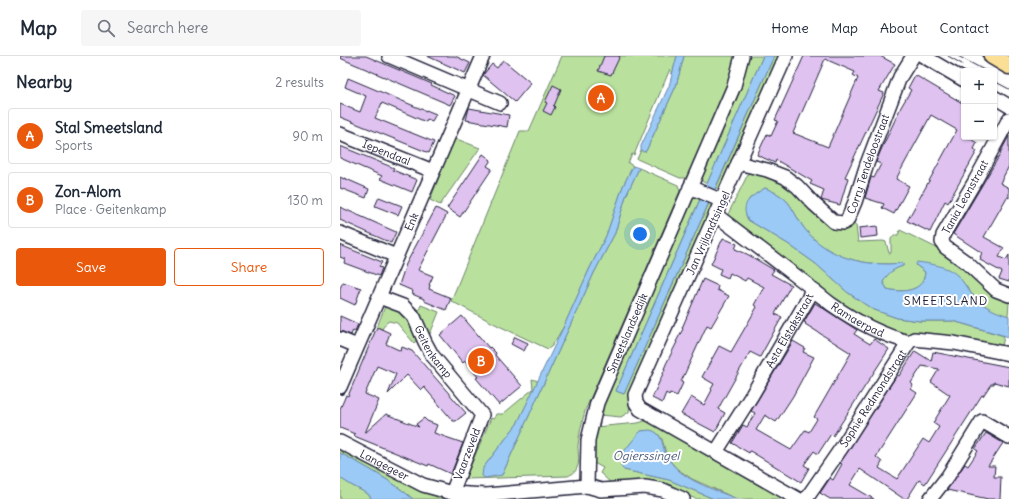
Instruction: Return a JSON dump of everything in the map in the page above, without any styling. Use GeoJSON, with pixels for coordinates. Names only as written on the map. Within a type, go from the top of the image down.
{"type":"FeatureCollection","features":[{"type":"Feature","properties":{"kind":"main road"},"geometry":{"type":"LineString","coordinates":[[992,56],[1009,66]]}},
{"type":"Feature","properties":{"kind":"street"},"geometry":{"type":"LineString","coordinates":[[389,56],[500,103]]}},
{"type":"Feature","properties":{"kind":"street","name":"Enk"},"geometry":{"type":"LineString","coordinates":[[340,386],[356,346],[379,297],[483,56]]}},
{"type":"Feature","properties":{"kind":"street","name":"Smeetslandsedijk"},"geometry":{"type":"LineString","coordinates":[[586,486],[588,440],[597,403],[694,188],[734,86],[742,56]]}},
{"type":"Feature","properties":{"kind":"street","name":"Jan Vrijlandtsingel"},"geometry":{"type":"LineString","coordinates":[[716,452],[640,409],[636,403],[635,395],[716,215],[719,200],[738,163],[786,56]]}},
{"type":"Feature","properties":{"kind":"street","name":"Corry Tendeloostraat"},"geometry":{"type":"LineString","coordinates":[[738,163],[767,170],[784,177],[797,186],[834,222],[843,223],[847,221],[900,77],[913,56]]}},
{"type":"Feature","properties":{"kind":"street"},"geometry":{"type":"LineString","coordinates":[[923,56],[961,78]]}},
{"type":"Feature","properties":{"kind":"street"},"geometry":{"type":"LineString","coordinates":[[997,99],[1009,106]]}},
{"type":"Feature","properties":{"kind":"street","name":"Tania Leonstraat"},"geometry":{"type":"LineString","coordinates":[[1009,119],[943,235],[942,242],[945,248],[966,262],[996,290],[1009,295]]}},
{"type":"Feature","properties":{"kind":"street","name":"Iependaal"},"geometry":{"type":"LineString","coordinates":[[340,134],[433,171]]}},
{"type":"Feature","properties":{"kind":"street"},"geometry":{"type":"LineString","coordinates":[[694,188],[719,200]]}},
{"type":"Feature","properties":{"kind":"street","name":"Asta Elstakstraat"},"geometry":{"type":"LineString","coordinates":[[716,215],[808,285],[811,289],[809,297],[801,311],[752,395],[716,452]]}},
{"type":"Feature","properties":{"kind":"street"},"geometry":{"type":"LineString","coordinates":[[340,233],[396,256]]}},
{"type":"Feature","properties":{"kind":"street","name":"Ramaerpad"},"geometry":{"type":"LineString","coordinates":[[811,289],[830,304],[874,330],[909,342]]}},
{"type":"Feature","properties":{"kind":"street","name":"Geitenkamp"},"geometry":{"type":"LineString","coordinates":[[379,297],[403,306],[414,317],[432,355],[482,415]]}},
{"type":"Feature","properties":{"kind":"street","name":"Sophie Redmondstraat"},"geometry":{"type":"LineString","coordinates":[[806,499],[842,447],[909,342],[914,339],[954,343],[1009,354]]}},
{"type":"Feature","properties":{"kind":"street"},"geometry":{"type":"LineString","coordinates":[[340,340],[356,346]]}},
{"type":"Feature","properties":{"kind":"street","name":"Vaarzeveld"},"geometry":{"type":"LineString","coordinates":[[452,493],[482,415]]}},
{"type":"Feature","properties":{"kind":"street"},"geometry":{"type":"LineString","coordinates":[[930,499],[948,476],[982,421],[1009,437]]}},
{"type":"Feature","properties":{"kind":"street","name":"Langegeer"},"geometry":{"type":"LineString","coordinates":[[340,442],[423,485],[452,493]]}},
{"type":"Feature","properties":{"kind":"street"},"geometry":{"type":"LineString","coordinates":[[716,452],[798,499]]}},
{"type":"Feature","properties":{"kind":"street"},"geometry":{"type":"LineString","coordinates":[[452,493],[485,497],[586,486],[601,490],[645,487],[663,490],[683,499]]}},
{"type":"Feature","properties":{"kind":"green space"},"geometry":{"type":"Polygon","coordinates":[[[562,56],[677,56],[672,75],[670,69],[634,155],[632,154],[628,163],[633,166],[623,186],[606,236],[564,326],[552,346],[548,349],[451,301],[520,131],[529,131],[562,56]]]}},
{"type":"Feature","properties":{"kind":"green space"},"geometry":{"type":"Polygon","coordinates":[[[684,56],[736,56],[732,76],[687,178],[680,178],[637,159],[641,150],[643,152],[646,151],[676,86],[684,56]]]}},
{"type":"Feature","properties":{"kind":"green space"},"geometry":{"type":"Polygon","coordinates":[[[749,56],[763,56],[707,184],[700,180],[737,94],[749,56]]]}},
{"type":"Feature","properties":{"kind":"green space"},"geometry":{"type":"Polygon","coordinates":[[[774,56],[782,56],[722,191],[716,188],[774,56]]]}},
{"type":"Feature","properties":{"kind":"green space"},"geometry":{"type":"Polygon","coordinates":[[[454,138],[480,148],[440,205],[430,200],[454,138]]]}},
{"type":"Feature","properties":{"kind":"green space"},"geometry":{"type":"Polygon","coordinates":[[[639,168],[678,185],[680,191],[585,411],[579,437],[579,457],[576,470],[568,476],[465,479],[491,418],[494,419],[496,414],[503,414],[533,389],[532,379],[538,381],[517,424],[483,468],[502,475],[594,273],[615,233],[626,196],[639,168]]]}},
{"type":"Feature","properties":{"kind":"green space"},"geometry":{"type":"Polygon","coordinates":[[[749,172],[771,175],[847,223],[856,225],[858,242],[886,242],[889,253],[891,253],[891,239],[894,235],[898,235],[900,230],[951,255],[1008,299],[1008,316],[995,312],[982,304],[958,276],[916,265],[925,272],[924,279],[921,284],[911,290],[905,291],[887,289],[883,282],[896,268],[903,266],[903,263],[876,264],[849,259],[836,254],[813,239],[804,228],[789,204],[781,196],[765,188],[749,199],[748,220],[788,244],[816,264],[847,292],[872,309],[897,318],[920,321],[953,321],[1004,336],[1002,347],[910,337],[892,332],[864,319],[831,299],[726,218],[749,172]]]}},
{"type":"Feature","properties":{"kind":"green space"},"geometry":{"type":"Polygon","coordinates":[[[693,196],[700,199],[616,391],[624,394],[709,203],[715,206],[630,405],[629,412],[621,417],[600,415],[603,403],[693,196]]]}},
{"type":"Feature","properties":{"kind":"green space"},"geometry":{"type":"Polygon","coordinates":[[[386,304],[404,312],[419,338],[414,343],[397,323],[389,321],[382,329],[377,327],[386,304]]]}},
{"type":"Feature","properties":{"kind":"green space"},"geometry":{"type":"Polygon","coordinates":[[[421,305],[439,312],[430,334],[426,334],[417,315],[421,305]]]}},
{"type":"Feature","properties":{"kind":"green space"},"geometry":{"type":"Polygon","coordinates":[[[648,420],[785,499],[737,499],[692,479],[676,468],[667,457],[662,439],[653,431],[641,431],[621,455],[624,470],[669,480],[714,499],[696,499],[667,487],[611,483],[600,473],[603,468],[594,463],[593,441],[595,427],[638,423],[648,420]]]}},
{"type":"Feature","properties":{"kind":"green space"},"geometry":{"type":"Polygon","coordinates":[[[340,447],[436,496],[449,499],[413,499],[387,480],[340,453],[340,447]]]}},
{"type":"Feature","properties":{"kind":"green space"},"geometry":{"type":"Polygon","coordinates":[[[340,478],[368,494],[372,499],[340,499],[340,478]]]}},
{"type":"Feature","properties":{"kind":"water"},"geometry":{"type":"Polygon","coordinates":[[[677,56],[684,56],[676,86],[646,151],[643,152],[641,150],[641,146],[669,86],[677,56]]]}},
{"type":"Feature","properties":{"kind":"water"},"geometry":{"type":"Polygon","coordinates":[[[763,56],[774,56],[624,394],[616,391],[763,56]]]}},
{"type":"Feature","properties":{"kind":"water"},"geometry":{"type":"Polygon","coordinates":[[[633,166],[639,168],[626,196],[615,233],[594,273],[502,475],[485,478],[482,476],[483,468],[517,424],[564,326],[606,236],[623,186],[633,166]]]}},
{"type":"Feature","properties":{"kind":"water"},"geometry":{"type":"Polygon","coordinates":[[[765,188],[786,200],[804,228],[814,239],[836,254],[849,259],[876,264],[903,263],[903,266],[896,268],[891,272],[883,282],[887,289],[905,291],[911,290],[921,284],[924,279],[925,272],[916,265],[917,262],[939,266],[954,273],[960,278],[978,301],[992,310],[1009,316],[1009,337],[953,321],[920,321],[897,318],[872,309],[847,292],[816,264],[788,244],[748,220],[745,209],[748,201],[765,188]]]}},
{"type":"Feature","properties":{"kind":"water","name":"Ogierssingel"},"geometry":{"type":"Polygon","coordinates":[[[650,430],[658,434],[662,440],[665,453],[680,472],[704,486],[737,499],[714,499],[669,480],[624,470],[621,467],[621,455],[641,431],[650,430]]]}},
{"type":"Feature","properties":{"kind":"water"},"geometry":{"type":"Polygon","coordinates":[[[340,453],[387,480],[413,499],[372,499],[368,494],[340,478],[340,453]]]}},
{"type":"Feature","properties":{"kind":"building"},"geometry":{"type":"Polygon","coordinates":[[[340,56],[366,56],[432,84],[431,85],[455,96],[450,105],[340,58],[340,56]]]}},
{"type":"Feature","properties":{"kind":"building"},"geometry":{"type":"Polygon","coordinates":[[[427,56],[455,56],[470,63],[465,73],[427,56]]]}},
{"type":"Feature","properties":{"kind":"building"},"geometry":{"type":"Polygon","coordinates":[[[604,56],[620,56],[611,75],[598,71],[604,56]]]}},
{"type":"Feature","properties":{"kind":"building"},"geometry":{"type":"Polygon","coordinates":[[[804,56],[880,56],[895,64],[879,91],[884,93],[845,177],[848,178],[840,205],[821,200],[824,190],[810,184],[812,181],[776,160],[775,163],[757,155],[767,134],[771,136],[778,121],[775,120],[804,56]],[[825,59],[793,133],[828,147],[858,78],[853,75],[855,72],[825,59]]]}},
{"type":"Feature","properties":{"kind":"building"},"geometry":{"type":"Polygon","coordinates":[[[503,60],[531,83],[515,102],[483,75],[492,64],[497,68],[503,60]]]}},
{"type":"Feature","properties":{"kind":"building"},"geometry":{"type":"Polygon","coordinates":[[[915,75],[961,102],[961,140],[972,140],[977,143],[974,149],[977,151],[948,203],[945,201],[930,232],[907,221],[957,130],[931,115],[896,179],[909,186],[894,214],[882,208],[884,204],[865,198],[871,177],[874,178],[881,164],[876,162],[881,150],[901,107],[911,90],[908,88],[915,75]]]}},
{"type":"Feature","properties":{"kind":"building"},"geometry":{"type":"Polygon","coordinates":[[[348,78],[436,114],[432,121],[427,119],[426,122],[382,103],[375,118],[434,142],[429,153],[340,117],[340,104],[360,112],[366,96],[345,87],[348,78]]]}},
{"type":"Feature","properties":{"kind":"building"},"geometry":{"type":"Polygon","coordinates":[[[553,85],[561,89],[551,115],[543,111],[547,103],[545,102],[553,85]]]}},
{"type":"Feature","properties":{"kind":"building"},"geometry":{"type":"Polygon","coordinates":[[[469,108],[509,115],[507,127],[466,120],[469,108]]]}},
{"type":"Feature","properties":{"kind":"building"},"geometry":{"type":"Polygon","coordinates":[[[1009,136],[1009,166],[1000,183],[1009,188],[1009,198],[1007,197],[984,237],[1004,248],[999,257],[1006,260],[1009,255],[1009,282],[999,279],[1002,272],[980,260],[982,253],[953,234],[1001,153],[1009,136]]]}},
{"type":"Feature","properties":{"kind":"building"},"geometry":{"type":"Polygon","coordinates":[[[340,146],[394,168],[393,170],[417,180],[412,192],[380,179],[382,176],[340,158],[340,146]]]}},
{"type":"Feature","properties":{"kind":"building"},"geometry":{"type":"Polygon","coordinates":[[[483,154],[491,160],[487,166],[492,169],[460,217],[447,208],[483,154]]]}},
{"type":"Feature","properties":{"kind":"building"},"geometry":{"type":"Polygon","coordinates":[[[340,177],[369,189],[366,198],[340,188],[340,177]]]}},
{"type":"Feature","properties":{"kind":"building"},"geometry":{"type":"Polygon","coordinates":[[[379,197],[402,206],[398,215],[375,206],[379,197]]]}},
{"type":"Feature","properties":{"kind":"building"},"geometry":{"type":"Polygon","coordinates":[[[340,207],[396,232],[391,243],[340,220],[340,207]]]}},
{"type":"Feature","properties":{"kind":"building"},"geometry":{"type":"Polygon","coordinates":[[[436,208],[447,214],[418,270],[433,276],[429,289],[451,298],[446,310],[424,301],[424,299],[412,294],[413,291],[399,285],[406,264],[436,208]]]}},
{"type":"Feature","properties":{"kind":"building"},"geometry":{"type":"Polygon","coordinates":[[[877,226],[878,236],[860,238],[859,228],[877,226]]]}},
{"type":"Feature","properties":{"kind":"building"},"geometry":{"type":"Polygon","coordinates":[[[723,238],[737,244],[735,249],[747,254],[774,270],[771,274],[791,285],[775,314],[782,317],[760,357],[750,352],[718,409],[725,413],[715,432],[681,414],[691,397],[704,405],[714,384],[702,377],[719,346],[731,352],[757,307],[754,305],[764,287],[747,278],[745,281],[730,273],[728,278],[719,274],[721,269],[711,264],[723,238]]]}},
{"type":"Feature","properties":{"kind":"building"},"geometry":{"type":"Polygon","coordinates":[[[340,245],[382,262],[379,267],[382,268],[379,276],[344,263],[345,259],[340,257],[340,245]]]}},
{"type":"Feature","properties":{"kind":"building"},"geometry":{"type":"Polygon","coordinates":[[[703,279],[718,286],[717,290],[729,296],[711,327],[707,325],[681,382],[683,383],[677,396],[666,393],[662,403],[652,398],[683,329],[682,328],[703,279]]]}},
{"type":"Feature","properties":{"kind":"building"},"geometry":{"type":"Polygon","coordinates":[[[343,282],[361,288],[355,305],[340,298],[340,288],[343,282]]]}},
{"type":"Feature","properties":{"kind":"building"},"geometry":{"type":"Polygon","coordinates":[[[815,303],[857,330],[854,334],[870,344],[874,339],[889,349],[833,436],[831,434],[818,454],[814,451],[804,465],[809,468],[801,482],[750,451],[749,453],[732,443],[743,425],[747,427],[755,413],[751,411],[793,341],[805,348],[803,352],[814,357],[793,396],[776,422],[765,415],[756,430],[791,450],[805,430],[809,432],[817,419],[814,417],[851,353],[805,324],[806,323],[804,322],[815,303]]]}},
{"type":"Feature","properties":{"kind":"building"},"geometry":{"type":"Polygon","coordinates":[[[340,316],[358,324],[355,331],[353,330],[351,335],[340,331],[340,316]]]}},
{"type":"Feature","properties":{"kind":"building"},"geometry":{"type":"Polygon","coordinates":[[[462,316],[489,348],[490,347],[496,353],[495,355],[522,386],[499,405],[476,378],[478,377],[465,361],[463,363],[440,335],[462,316]]]}},
{"type":"Feature","properties":{"kind":"building"},"geometry":{"type":"Polygon","coordinates":[[[377,327],[390,333],[386,344],[401,351],[402,347],[412,351],[466,413],[456,421],[453,421],[424,387],[421,390],[407,375],[388,394],[396,374],[377,366],[365,394],[379,400],[365,433],[386,414],[419,427],[416,424],[424,418],[427,421],[437,425],[434,433],[463,443],[451,474],[429,464],[428,466],[354,436],[355,434],[340,428],[340,409],[346,395],[348,396],[377,327]]]}},
{"type":"Feature","properties":{"kind":"building"},"geometry":{"type":"Polygon","coordinates":[[[515,337],[528,343],[524,351],[511,344],[515,337]]]}},
{"type":"Feature","properties":{"kind":"building"},"geometry":{"type":"Polygon","coordinates":[[[915,351],[931,361],[933,352],[1009,367],[1009,386],[994,382],[994,384],[991,384],[983,396],[982,395],[925,484],[919,480],[907,499],[904,499],[860,469],[850,485],[874,499],[830,499],[820,493],[830,478],[833,480],[842,464],[840,463],[897,375],[899,376],[915,351]],[[922,366],[911,383],[913,385],[911,389],[917,393],[876,457],[882,462],[879,468],[897,479],[923,439],[929,443],[939,427],[933,423],[950,395],[931,382],[939,369],[922,366]]]}},
{"type":"Feature","properties":{"kind":"building"},"geometry":{"type":"Polygon","coordinates":[[[986,433],[1003,443],[988,466],[995,466],[994,477],[1001,477],[1000,499],[988,499],[947,490],[965,464],[968,466],[978,451],[975,449],[986,433]]]}},
{"type":"Feature","properties":{"kind":"tram line"},"geometry":{"type":"LineString","coordinates":[[948,56],[962,64]]}},
{"type":"Feature","properties":{"kind":"tram line"},"geometry":{"type":"LineString","coordinates":[[958,56],[980,68]]}},
{"type":"Feature","properties":{"kind":"tram line"},"geometry":{"type":"LineString","coordinates":[[997,83],[1009,89]]}},
{"type":"Feature","properties":{"kind":"place","name":"Stal Smeetsland"},"geometry":{"type":"Point","coordinates":[601,98]}},
{"type":"Feature","properties":{"kind":"place","name":"Zon-Alom"},"geometry":{"type":"Point","coordinates":[481,361]}},
{"type":"Feature","properties":{"kind":"district","name":"SMEETSLAND"},"geometry":{"type":"Point","coordinates":[946,300]}}]}
